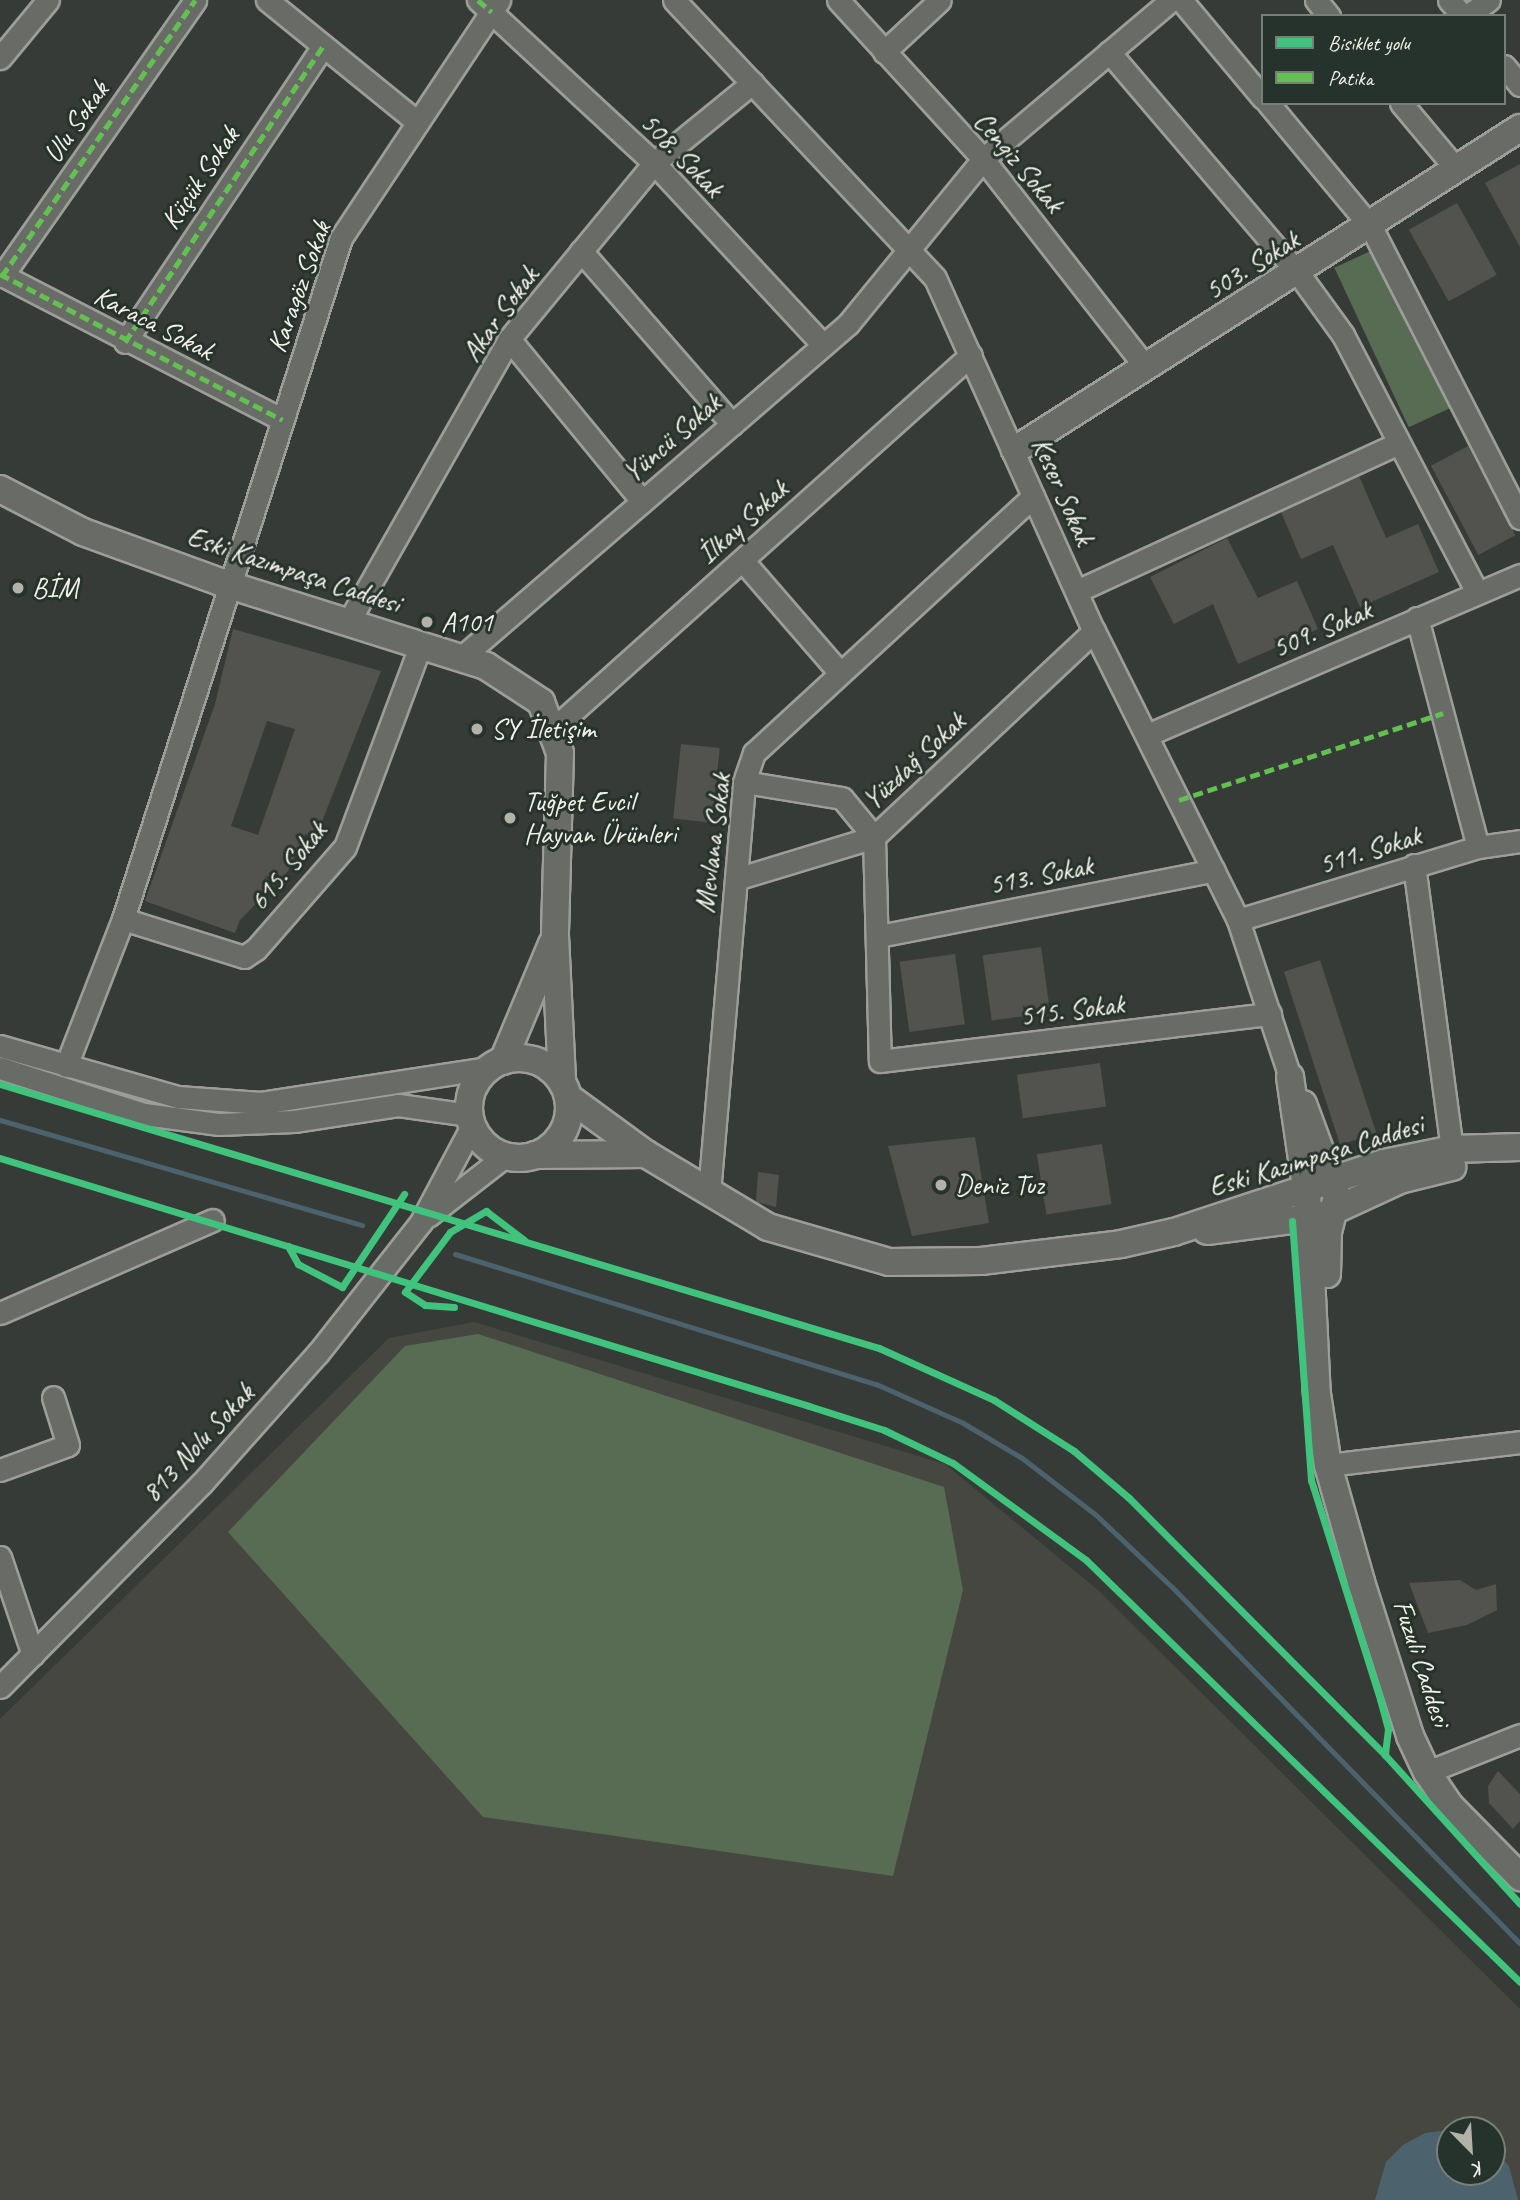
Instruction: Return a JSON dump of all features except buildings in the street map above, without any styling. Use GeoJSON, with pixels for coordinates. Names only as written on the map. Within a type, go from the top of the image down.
{"type":"FeatureCollection","features":[{"type":"Feature","properties":{"kind":"street"},"geometry":{"type":"LineString","coordinates":[[0,58],[48,0]]}},
{"type":"Feature","properties":{"kind":"street","name":"Ulu Sokak"},"geometry":{"type":"LineString","coordinates":[[1,275],[195,0]]}},
{"type":"Feature","properties":{"kind":"street"},"geometry":{"type":"LineString","coordinates":[[267,0],[416,121]]}},
{"type":"Feature","properties":{"kind":"street","name":"Keser Sokak"},"geometry":{"type":"LineString","coordinates":[[674,0],[935,278],[1015,450],[1094,631],[1238,920],[1290,1077]]}},
{"type":"Feature","properties":{"kind":"street","name":"Cengiz Sokak"},"geometry":{"type":"LineString","coordinates":[[838,0],[984,159],[1146,368]]}},
{"type":"Feature","properties":{"kind":"street"},"geometry":{"type":"LineString","coordinates":[[884,52],[940,0]]}},
{"type":"Feature","properties":{"kind":"street","name":"Yüncü Sokak"},"geometry":{"type":"LineString","coordinates":[[462,657],[823,345],[911,252],[984,159],[1171,0]]}},
{"type":"Feature","properties":{"kind":"street"},"geometry":{"type":"LineString","coordinates":[[1181,0],[1261,95]]}},
{"type":"Feature","properties":{"kind":"street"},"geometry":{"type":"LineString","coordinates":[[1316,0],[1327,14]]}},
{"type":"Feature","properties":{"kind":"street"},"geometry":{"type":"LineString","coordinates":[[1449,0],[1463,14]]}},
{"type":"Feature","properties":{"kind":"street"},"geometry":{"type":"LineString","coordinates":[[1468,14],[1489,0]]}},
{"type":"Feature","properties":{"kind":"street","name":"Karagöz Sokak"},"geometry":{"type":"LineString","coordinates":[[226,584],[283,420],[341,238],[490,4]]}},
{"type":"Feature","properties":{"kind":"street","name":"508. Sokak"},"geometry":{"type":"LineString","coordinates":[[490,4],[654,163],[823,345]]}},
{"type":"Feature","properties":{"kind":"street","name":"Küçük Sokak"},"geometry":{"type":"LineString","coordinates":[[125,342],[323,46]]}},
{"type":"Feature","properties":{"kind":"street"},"geometry":{"type":"LineString","coordinates":[[1109,52],[1298,273],[1343,335],[1476,591]]}},
{"type":"Feature","properties":{"kind":"street"},"geometry":{"type":"LineString","coordinates":[[1506,68],[1520,85]]}},
{"type":"Feature","properties":{"kind":"street","name":"Akar Sokak"},"geometry":{"type":"LineString","coordinates":[[349,621],[509,339],[654,163],[752,83]]}},
{"type":"Feature","properties":{"kind":"street"},"geometry":{"type":"LineString","coordinates":[[1270,105],[1371,227],[1520,518]]}},
{"type":"Feature","properties":{"kind":"street"},"geometry":{"type":"LineString","coordinates":[[1403,105],[1457,170]]}},
{"type":"Feature","properties":{"kind":"street","name":"503. Sokak"},"geometry":{"type":"LineString","coordinates":[[1015,450],[1371,227],[1520,128]]}},
{"type":"Feature","properties":{"kind":"street"},"geometry":{"type":"LineString","coordinates":[[581,251],[732,424]]}},
{"type":"Feature","properties":{"kind":"street","name":"Karaca Sokak"},"geometry":{"type":"LineString","coordinates":[[1,275],[125,342],[283,420]]}},
{"type":"Feature","properties":{"kind":"street"},"geometry":{"type":"LineString","coordinates":[[509,339],[642,501]]}},
{"type":"Feature","properties":{"kind":"street","name":"İlkay Sokak"},"geometry":{"type":"LineString","coordinates":[[552,730],[971,355]]}},
{"type":"Feature","properties":{"kind":"street"},"geometry":{"type":"LineString","coordinates":[[1077,591],[1399,443]]}},
{"type":"Feature","properties":{"kind":"street","name":"Eski Kazımpaşa Caddesi"},"geometry":{"type":"LineString","coordinates":[[0,489],[83,532],[226,584],[486,666],[541,702],[560,753],[555,936],[565,1089],[646,1154],[768,1227],[889,1262],[981,1261],[1174,1232],[1308,1218],[1335,1211],[1422,1174],[1520,1160]]}},
{"type":"Feature","properties":{"kind":"street","name":"Mevlana Sokak"},"geometry":{"type":"LineString","coordinates":[[709,1193],[744,782],[754,753],[1033,496]]}},
{"type":"Feature","properties":{"kind":"street"},"geometry":{"type":"LineString","coordinates":[[743,561],[840,673]]}},
{"type":"Feature","properties":{"kind":"street","name":"509. Sokak"},"geometry":{"type":"LineString","coordinates":[[1147,735],[1476,591],[1520,575]]}},
{"type":"Feature","properties":{"kind":"street"},"geometry":{"type":"LineString","coordinates":[[66,1066],[123,919],[226,584]]}},
{"type":"Feature","properties":{"kind":"street"},"geometry":{"type":"LineString","coordinates":[[1417,618],[1478,847]]}},
{"type":"Feature","properties":{"kind":"street","name":"Yüzdağ Sokak"},"geometry":{"type":"LineString","coordinates":[[880,1061],[879,936],[874,837],[1094,631]]}},
{"type":"Feature","properties":{"kind":"street","name":"615. Sokak"},"geometry":{"type":"LineString","coordinates":[[123,919],[244,957],[256,949],[345,847],[421,644]]}},
{"type":"Feature","properties":{"kind":"street"},"geometry":{"type":"LineString","coordinates":[[736,879],[874,837],[842,799],[744,782]]}},
{"type":"Feature","properties":{"kind":"street","name":"511. Sokak"},"geometry":{"type":"LineString","coordinates":[[1238,920],[1478,847],[1520,841]]}},
{"type":"Feature","properties":{"kind":"street"},"geometry":{"type":"LineString","coordinates":[[1414,865],[1452,1149]]}},
{"type":"Feature","properties":{"kind":"street","name":"513. Sokak"},"geometry":{"type":"LineString","coordinates":[[879,936],[1214,870]]}},
{"type":"Feature","properties":{"kind":"street","name":"Eski Kazımpaşa Caddesi"},"geometry":{"type":"LineString","coordinates":[[496,1064],[555,936]]}},
{"type":"Feature","properties":{"kind":"street","name":"515. Sokak"},"geometry":{"type":"LineString","coordinates":[[880,1061],[1270,1014]]}},
{"type":"Feature","properties":{"kind":"street"},"geometry":{"type":"LineString","coordinates":[[0,1045],[178,1097],[261,1103],[496,1064],[536,1061],[565,1089],[562,1132],[534,1155]]}},
{"type":"Feature","properties":{"kind":"street"},"geometry":{"type":"LineString","coordinates":[[421,1222],[471,1120],[470,1097],[496,1064]]}},
{"type":"Feature","properties":{"kind":"street"},"geometry":{"type":"LineString","coordinates":[[0,1068],[144,1114],[219,1124],[293,1121],[398,1105],[471,1120],[491,1150],[505,1156],[646,1154]]}},
{"type":"Feature","properties":{"kind":"street"},"geometry":{"type":"LineString","coordinates":[[1290,1077],[1333,1178],[1335,1211],[1328,1230],[1325,1437]]}},
{"type":"Feature","properties":{"kind":"street"},"geometry":{"type":"LineString","coordinates":[[1290,1077],[1306,1186],[1317,1395],[1325,1437]]}},
{"type":"Feature","properties":{"kind":"street","name":"Eski Kazımpaşa Caddesi"},"geometry":{"type":"LineString","coordinates":[[1174,1232],[1333,1178],[1452,1149],[1520,1147]]}},
{"type":"Feature","properties":{"kind":"street"},"geometry":{"type":"LineString","coordinates":[[421,1222],[505,1156]]}},
{"type":"Feature","properties":{"kind":"street"},"geometry":{"type":"LineString","coordinates":[[0,1313],[213,1220]]}},
{"type":"Feature","properties":{"kind":"street","name":"813 Nolu Sokak"},"geometry":{"type":"LineString","coordinates":[[0,1688],[256,1423],[421,1222]]}},
{"type":"Feature","properties":{"kind":"street"},"geometry":{"type":"LineString","coordinates":[[0,1469],[68,1446],[53,1397]]}},
{"type":"Feature","properties":{"kind":"street","name":"Fuzuli Caddesi"},"geometry":{"type":"LineString","coordinates":[[1325,1437],[1328,1465],[1410,1736],[1427,1772],[1450,1807],[1520,1877]]}},
{"type":"Feature","properties":{"kind":"street"},"geometry":{"type":"LineString","coordinates":[[1328,1465],[1520,1443]]}},
{"type":"Feature","properties":{"kind":"street"},"geometry":{"type":"LineString","coordinates":[[0,1557],[33,1655]]}},
{"type":"Feature","properties":{"kind":"street"},"geometry":{"type":"LineString","coordinates":[[1427,1772],[1520,1735]]}},
{"type":"Feature","properties":{"kind":"shaded area"},"geometry":{"type":"Polygon","coordinates":[[[474,1322],[945,1464],[1099,1591],[1520,2009],[1520,2200],[0,2200],[0,1719],[389,1338],[474,1322]]]}},
{"type":"Feature","properties":{"kind":"green space"},"geometry":{"type":"Polygon","coordinates":[[[1377,248],[1451,408],[1409,427],[1334,268],[1377,248]]]}},
{"type":"Feature","properties":{"kind":"green space"},"geometry":{"type":"Polygon","coordinates":[[[478,1334],[944,1487],[963,1590],[893,1876],[483,1817],[228,1532],[405,1346],[478,1334]]]}},
{"type":"Feature","properties":{"kind":"water"},"geometry":{"type":"Polygon","coordinates":[[[1436,2132],[1436,2186],[1506,2186],[1506,2163],[1518,2200],[1375,2200],[1386,2162],[1403,2145],[1425,2133],[1436,2132]]]}},
{"type":"Feature","properties":{"kind":"waterway"},"geometry":{"type":"LineString","coordinates":[[0,1120],[362,1225]]}},
{"type":"Feature","properties":{"kind":"waterway"},"geometry":{"type":"LineString","coordinates":[[455,1254],[876,1384],[963,1423],[1022,1458],[1096,1515],[1172,1587],[1520,1943]]}},
{"type":"Feature","properties":{"kind":"marked path"},"geometry":{"type":"LineString","coordinates":[[2,276],[195,0]]}},
{"type":"Feature","properties":{"kind":"marked path"},"geometry":{"type":"LineString","coordinates":[[478,0],[492,12]]}},
{"type":"Feature","properties":{"kind":"marked path"},"geometry":{"type":"LineString","coordinates":[[125,342],[323,46]]}},
{"type":"Feature","properties":{"kind":"marked path"},"geometry":{"type":"LineString","coordinates":[[0,274],[283,420]]}},
{"type":"Feature","properties":{"kind":"marked path"},"geometry":{"type":"LineString","coordinates":[[1179,800],[1443,713]]}},
{"type":"Feature","properties":{"kind":"cycle path"},"geometry":{"type":"LineString","coordinates":[[0,1084],[879,1348],[994,1400],[1074,1451],[1129,1498],[1385,1755],[1520,1904]]}},
{"type":"Feature","properties":{"kind":"cycle path"},"geometry":{"type":"LineString","coordinates":[[0,1158],[884,1430],[953,1463],[1086,1560],[1520,1982]]}},
{"type":"Feature","properties":{"kind":"cycle path"},"geometry":{"type":"LineString","coordinates":[[288,1246],[298,1264],[342,1287],[404,1194]]}},
{"type":"Feature","properties":{"kind":"cycle path"},"geometry":{"type":"LineString","coordinates":[[454,1307],[425,1305],[405,1292],[450,1232],[486,1211],[524,1240]]}},
{"type":"Feature","properties":{"kind":"cycle path"},"geometry":{"type":"LineString","coordinates":[[1292,1221],[1311,1480],[1380,1699],[1388,1729],[1385,1755]]}},
{"type":"Feature","properties":{"kind":"place","name":"BİM"},"geometry":{"type":"Point","coordinates":[18,588]}},
{"type":"Feature","properties":{"kind":"place","name":"A101"},"geometry":{"type":"Point","coordinates":[427,622]}},
{"type":"Feature","properties":{"kind":"place","name":"SY İletişim"},"geometry":{"type":"Point","coordinates":[477,729]}},
{"type":"Feature","properties":{"kind":"place","name":"Tuğpet Evcil Hayvan Ürünleri"},"geometry":{"type":"Point","coordinates":[510,818]}},
{"type":"Feature","properties":{"kind":"place","name":"Deniz Tuz"},"geometry":{"type":"Point","coordinates":[941,1185]}}]}
